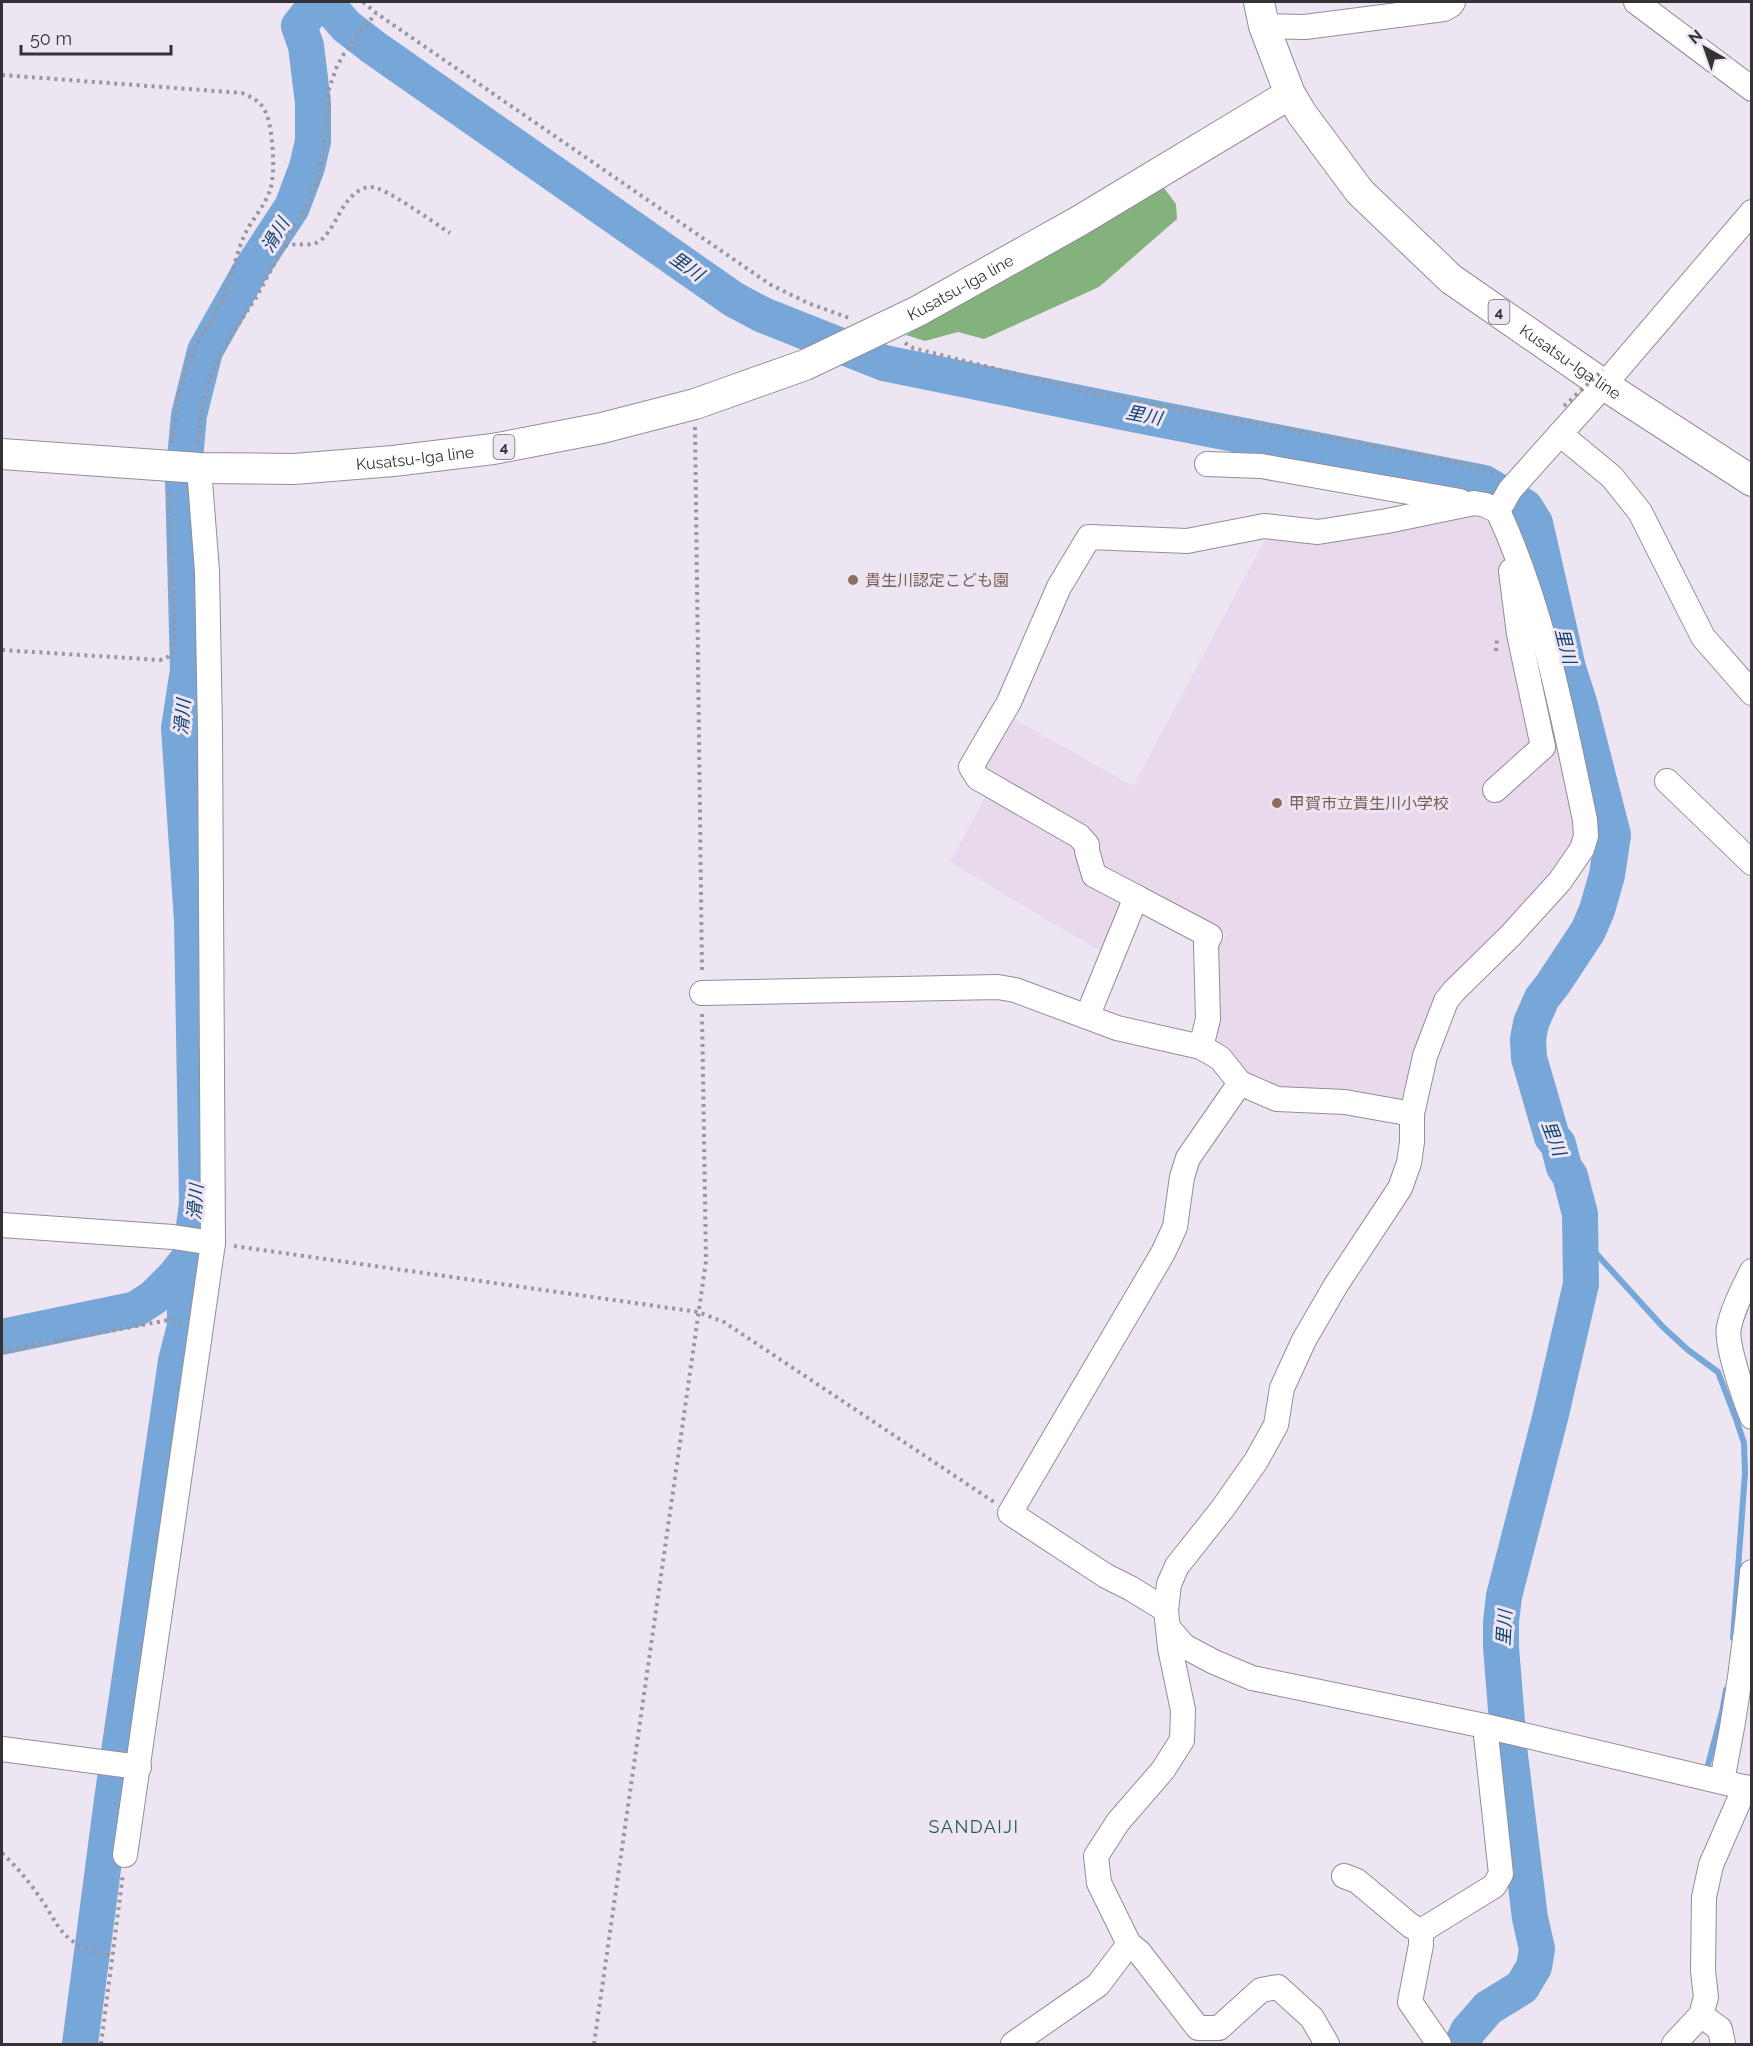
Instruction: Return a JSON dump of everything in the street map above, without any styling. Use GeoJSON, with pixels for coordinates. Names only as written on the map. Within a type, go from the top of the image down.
{"type":"FeatureCollection","features":[{"type":"Feature","properties":{"kind":"main road"},"geometry":{"type":"LineString","coordinates":[[1262,14],[1290,94]]}},
{"type":"Feature","properties":{"kind":"main road","name":"Kusatsu-Iga line"},"geometry":{"type":"LineString","coordinates":[[2,454],[183,467],[294,469],[393,461],[493,449],[602,428],[695,404],[805,365],[918,311],[1079,221],[1290,94],[1302,114],[1360,192],[1451,279],[1604,377],[1752,481]]}},
{"type":"Feature","properties":{"kind":"street"},"geometry":{"type":"LineString","coordinates":[[1262,14],[1317,26],[1444,9],[1453,2]]}},
{"type":"Feature","properties":{"kind":"street"},"geometry":{"type":"LineString","coordinates":[[1636,2],[1752,89]]}},
{"type":"Feature","properties":{"kind":"street"},"geometry":{"type":"LineString","coordinates":[[1207,464],[1262,466],[1485,505],[1503,502],[1604,377],[1752,212]]}},
{"type":"Feature","properties":{"kind":"street"},"geometry":{"type":"LineString","coordinates":[[1560,434],[1612,477],[1640,512],[1703,637],[1752,693]]}},
{"type":"Feature","properties":{"kind":"street"},"geometry":{"type":"LineString","coordinates":[[125,1855],[200,1325],[206,1242],[210,719],[207,571],[183,467]]}},
{"type":"Feature","properties":{"kind":"street"},"geometry":{"type":"LineString","coordinates":[[1327,2044],[1312,2019],[1278,1988],[1261,1990],[1219,2028],[1198,2028],[1139,1952],[1129,1944],[1099,1883],[1096,1856],[1118,1822],[1164,1770],[1182,1740],[1183,1710],[1170,1648],[1169,1584],[1177,1566],[1224,1508],[1256,1461],[1276,1425],[1282,1388],[1304,1340],[1336,1285],[1400,1188],[1409,1163],[1412,1114],[1425,1056],[1446,1001],[1511,935],[1560,880],[1582,849],[1586,836],[1585,820],[1560,706],[1532,601],[1510,536],[1503,502]]}},
{"type":"Feature","properties":{"kind":"street"},"geometry":{"type":"LineString","coordinates":[[1202,1047],[1208,1019],[1206,944],[1210,936],[1094,875],[1087,845],[1079,836],[978,778],[971,767],[1009,702],[1059,587],[1089,537],[1187,541],[1264,526],[1318,531],[1387,521],[1474,503]]}},
{"type":"Feature","properties":{"kind":"street"},"geometry":{"type":"LineString","coordinates":[[1495,790],[1543,747],[1519,634],[1511,576],[1510,536]]}},
{"type":"Feature","properties":{"kind":"street"},"geometry":{"type":"LineString","coordinates":[[1667,781],[1752,863]]}},
{"type":"Feature","properties":{"kind":"street"},"geometry":{"type":"LineString","coordinates":[[1087,1017],[1136,897]]}},
{"type":"Feature","properties":{"kind":"street"},"geometry":{"type":"LineString","coordinates":[[702,993],[998,987],[1015,990],[1116,1028],[1202,1047],[1220,1058],[1240,1083],[1277,1100],[1345,1102],[1412,1114]]}},
{"type":"Feature","properties":{"kind":"street"},"geometry":{"type":"LineString","coordinates":[[1240,1083],[1188,1158],[1182,1177],[1175,1227],[1163,1253],[1011,1513],[1106,1576],[1130,1588],[1168,1620],[1184,1646],[1252,1678],[1488,1727],[1740,1786]]}},
{"type":"Feature","properties":{"kind":"street"},"geometry":{"type":"LineString","coordinates":[[2,1225],[206,1242]]}},
{"type":"Feature","properties":{"kind":"street"},"geometry":{"type":"LineString","coordinates":[[1752,1271],[1738,1299],[1728,1330],[1739,1383],[1752,1417]]}},
{"type":"Feature","properties":{"kind":"street"},"geometry":{"type":"LineString","coordinates":[[1674,2044],[1701,2015],[1706,1998],[1703,1971],[1704,1897],[1711,1865],[1740,1786],[1736,1716],[1750,1626],[1752,1572]]}},
{"type":"Feature","properties":{"kind":"street"},"geometry":{"type":"LineString","coordinates":[[1421,1931],[1494,1886],[1501,1874],[1488,1727]]}},
{"type":"Feature","properties":{"kind":"street"},"geometry":{"type":"LineString","coordinates":[[2,1749],[138,1767]]}},
{"type":"Feature","properties":{"kind":"street"},"geometry":{"type":"LineString","coordinates":[[1344,1876],[1357,1881],[1411,1926],[1421,1931]]}},
{"type":"Feature","properties":{"kind":"street"},"geometry":{"type":"LineString","coordinates":[[1421,1931],[1421,1946],[1410,2002],[1439,2044]]}},
{"type":"Feature","properties":{"kind":"street"},"geometry":{"type":"LineString","coordinates":[[1013,2044],[1098,1985],[1129,1944]]}},
{"type":"Feature","properties":{"kind":"street"},"geometry":{"type":"LineString","coordinates":[[1701,2015],[1720,2029],[1723,2044]]}},
{"type":"Feature","properties":{"kind":"path"},"geometry":{"type":"LineString","coordinates":[[183,467],[198,437],[202,406],[212,372],[226,343],[257,296],[304,209],[316,181],[324,146],[329,89],[337,66],[345,52],[376,13]]}},
{"type":"Feature","properties":{"kind":"path"},"geometry":{"type":"LineString","coordinates":[[2,75],[242,93],[255,99],[263,107],[268,119],[272,154],[271,189],[246,231],[225,295],[194,349],[182,381],[176,407],[183,467],[174,652],[169,658],[160,660],[2,650]]}},
{"type":"Feature","properties":{"kind":"path"},"geometry":{"type":"LineString","coordinates":[[284,246],[293,243],[313,244],[321,241],[348,200],[360,189],[370,186],[389,194],[450,233]]}},
{"type":"Feature","properties":{"kind":"path"},"geometry":{"type":"LineString","coordinates":[[1564,406],[1604,377]]}},
{"type":"Feature","properties":{"kind":"path"},"geometry":{"type":"LineString","coordinates":[[594,2044],[706,1261],[695,404]]}},
{"type":"Feature","properties":{"kind":"path"},"geometry":{"type":"LineString","coordinates":[[206,1242],[698,1312],[724,1322],[1011,1513]]}},
{"type":"Feature","properties":{"kind":"path"},"geometry":{"type":"LineString","coordinates":[[2,1352],[169,1320],[200,1325]]}},
{"type":"Feature","properties":{"kind":"path"},"geometry":{"type":"LineString","coordinates":[[2,1853],[29,1882],[55,1923],[66,1935],[81,1947],[113,1956]]}},
{"type":"Feature","properties":{"kind":"path"},"geometry":{"type":"LineString","coordinates":[[101,2044],[125,1855]]}},
{"type":"Feature","properties":{"kind":"shaded area","name":"甲賀市立貴生川小学校"},"geometry":{"type":"Polygon","coordinates":[[[1468,509],[1477,517],[1494,524],[1525,600],[1577,820],[1574,838],[1553,877],[1439,994],[1400,1099],[1279,1091],[1244,1074],[1212,1043],[1216,950],[1227,934],[1130,886],[1105,954],[950,862],[995,779],[981,763],[1009,716],[1133,786],[1268,534],[1468,509]]]}},
{"type":"Feature","properties":{"kind":"green space"},"geometry":{"type":"Polygon","coordinates":[[[1164,188],[1176,204],[1177,219],[1099,287],[984,339],[958,332],[925,341],[906,335],[1164,188]]]}},
{"type":"Feature","properties":{"kind":"waterway","name":"滑川"},"geometry":{"type":"LineString","coordinates":[[2,1337],[136,1309],[154,1297],[190,1257],[197,1203],[192,921],[179,728],[188,670],[183,480],[189,415],[205,351],[250,271],[292,207],[307,167],[313,141],[313,103],[306,46],[299,26],[318,2]]}},
{"type":"Feature","properties":{"kind":"waterway","name":"里川"},"geometry":{"type":"LineString","coordinates":[[325,2],[346,26],[373,47],[733,299],[763,315],[884,363],[1484,483],[1525,507],[1535,523],[1568,668],[1613,835],[1607,875],[1597,910],[1588,931],[1542,998],[1531,1023],[1528,1039],[1529,1058],[1552,1137],[1558,1144],[1564,1167],[1570,1176],[1580,1214],[1581,1284],[1551,1414],[1504,1596],[1501,1622],[1509,1747],[1530,1918],[1537,1949],[1534,1967],[1522,1987],[1488,2008],[1468,2031],[1462,2044]]}},
{"type":"Feature","properties":{"kind":"waterway"},"geometry":{"type":"LineString","coordinates":[[1582,1238],[1663,1327],[1688,1350],[1718,1372],[1736,1419],[1744,1443],[1745,1473],[1733,1638]]}},
{"type":"Feature","properties":{"kind":"waterway"},"geometry":{"type":"LineString","coordinates":[[80,2044],[112,1800],[176,1361],[185,1326],[185,1299],[190,1257]]}},
{"type":"Feature","properties":{"kind":"waterway"},"geometry":{"type":"LineString","coordinates":[[1708,1765],[1726,1690]]}},
{"type":"Feature","properties":{"kind":"place","name":"貴生川認定こども園"},"geometry":{"type":"Point","coordinates":[853,580]}},
{"type":"Feature","properties":{"kind":"place","name":"甲賀市立貴生川小学校"},"geometry":{"type":"Point","coordinates":[1277,803]}},
{"type":"Feature","properties":{"kind":"district","name":"SANDAIJI"},"geometry":{"type":"Point","coordinates":[974,1826]}}]}
